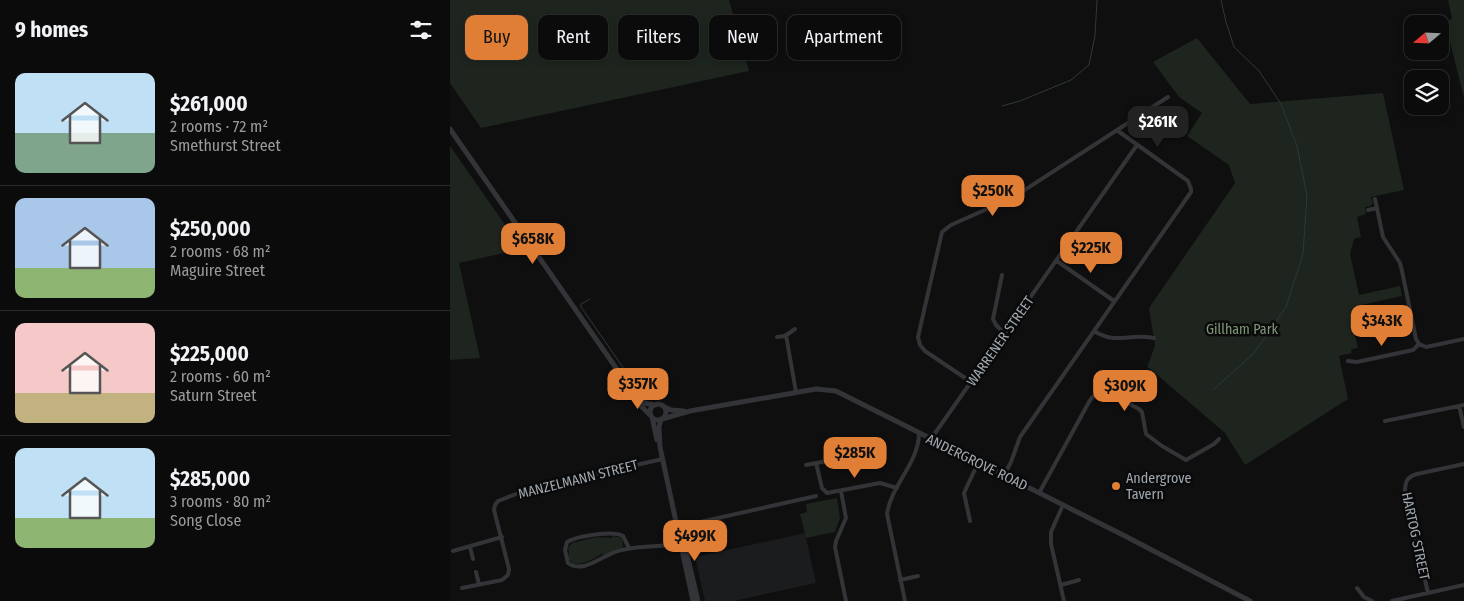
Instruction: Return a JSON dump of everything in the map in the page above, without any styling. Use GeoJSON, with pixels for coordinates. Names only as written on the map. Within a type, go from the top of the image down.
{"type":"FeatureCollection","features":[{"type":"Feature","properties":{"kind":"street"},"geometry":{"type":"LineString","coordinates":[[971,382],[925,352],[918,337],[942,232],[951,225],[1014,197],[1168,97]]}},
{"type":"Feature","properties":{"kind":"street"},"geometry":{"type":"LineString","coordinates":[[450,128],[632,391],[639,404],[656,420],[662,419]]}},
{"type":"Feature","properties":{"kind":"street"},"geometry":{"type":"LineString","coordinates":[[1004,474],[1011,462],[1020,437],[1191,192],[1188,181],[1118,131]]}},
{"type":"Feature","properties":{"kind":"street","name":"WARRENER STREET"},"geometry":{"type":"LineString","coordinates":[[917,448],[927,440],[971,382],[1137,145]]}},
{"type":"Feature","properties":{"kind":"street"},"geometry":{"type":"LineString","coordinates":[[1191,187],[1198,186]]}},
{"type":"Feature","properties":{"kind":"street"},"geometry":{"type":"LineString","coordinates":[[1375,199],[1383,236],[1400,263],[1416,339],[1419,344],[1426,347],[1464,339]]}},
{"type":"Feature","properties":{"kind":"street"},"geometry":{"type":"LineString","coordinates":[[1368,210],[1377,208]]}},
{"type":"Feature","properties":{"kind":"street"},"geometry":{"type":"LineString","coordinates":[[1057,261],[1114,301]]}},
{"type":"Feature","properties":{"kind":"street"},"geometry":{"type":"LineString","coordinates":[[1002,275],[993,319],[1005,334]]}},
{"type":"Feature","properties":{"kind":"street"},"geometry":{"type":"LineString","coordinates":[[777,337],[786,335],[795,329]]}},
{"type":"Feature","properties":{"kind":"street"},"geometry":{"type":"LineString","coordinates":[[1094,331],[1111,339],[1136,336],[1154,338]]}},
{"type":"Feature","properties":{"kind":"street"},"geometry":{"type":"LineString","coordinates":[[786,335],[796,392]]}},
{"type":"Feature","properties":{"kind":"street"},"geometry":{"type":"LineString","coordinates":[[1348,361],[1357,362],[1413,350],[1419,344]]}},
{"type":"Feature","properties":{"kind":"street","name":"ANDERGROVE ROAD"},"geometry":{"type":"LineString","coordinates":[[662,419],[690,411],[816,388],[836,390],[919,433],[927,440],[1004,474],[1250,601]]}},
{"type":"Feature","properties":{"kind":"street"},"geometry":{"type":"LineString","coordinates":[[632,391],[644,402],[662,406],[666,412],[659,426],[660,447]]}},
{"type":"Feature","properties":{"kind":"street"},"geometry":{"type":"LineString","coordinates":[[1039,493],[1089,402],[1093,396],[1101,392],[1107,393],[1139,409],[1142,412],[1146,434],[1186,460],[1214,444],[1218,439]]}},
{"type":"Feature","properties":{"kind":"street"},"geometry":{"type":"LineString","coordinates":[[655,405],[651,410],[651,416],[663,459],[694,601]]}},
{"type":"Feature","properties":{"kind":"street"},"geometry":{"type":"LineString","coordinates":[[1385,421],[1462,405],[1464,427]]}},
{"type":"Feature","properties":{"kind":"street","name":"ANDERGROVE ROAD"},"geometry":{"type":"LineString","coordinates":[[662,406],[671,410],[690,411]]}},
{"type":"Feature","properties":{"kind":"street"},"geometry":{"type":"LineString","coordinates":[[905,601],[887,514],[889,505],[917,448],[919,433]]}},
{"type":"Feature","properties":{"kind":"street","name":"MANZELMANN STREET"},"geometry":{"type":"LineString","coordinates":[[502,537],[494,510],[500,500],[532,488],[663,459]]}},
{"type":"Feature","properties":{"kind":"street"},"geometry":{"type":"LineString","coordinates":[[806,466],[827,461]]}},
{"type":"Feature","properties":{"kind":"street"},"geometry":{"type":"LineString","coordinates":[[816,463],[823,490],[829,494],[880,483],[897,488]]}},
{"type":"Feature","properties":{"kind":"street"},"geometry":{"type":"LineString","coordinates":[[970,521],[964,494],[978,463]]}},
{"type":"Feature","properties":{"kind":"street","name":"HARTOG STREET"},"geometry":{"type":"LineString","coordinates":[[1428,593],[1406,492],[1406,480],[1410,476],[1417,474],[1464,464]]}},
{"type":"Feature","properties":{"kind":"street"},"geometry":{"type":"LineString","coordinates":[[841,491],[846,519],[836,541],[835,548],[846,601]]}},
{"type":"Feature","properties":{"kind":"street"},"geometry":{"type":"LineString","coordinates":[[678,527],[816,496]]}},
{"type":"Feature","properties":{"kind":"street"},"geometry":{"type":"LineString","coordinates":[[1063,505],[1051,532],[1051,544],[1064,601]]}},
{"type":"Feature","properties":{"kind":"street"},"geometry":{"type":"LineString","coordinates":[[629,548],[624,537],[615,533],[572,540],[566,543],[565,550],[567,562],[572,566],[577,566],[592,563],[615,552],[629,548],[682,544]]}},
{"type":"Feature","properties":{"kind":"street"},"geometry":{"type":"LineString","coordinates":[[454,551],[502,537],[509,569],[508,575],[503,579],[462,588]]}},
{"type":"Feature","properties":{"kind":"street"},"geometry":{"type":"LineString","coordinates":[[470,547],[473,559]]}},
{"type":"Feature","properties":{"kind":"street"},"geometry":{"type":"LineString","coordinates":[[476,572],[479,584]]}},
{"type":"Feature","properties":{"kind":"street"},"geometry":{"type":"LineString","coordinates":[[900,580],[918,576]]}},
{"type":"Feature","properties":{"kind":"street"},"geometry":{"type":"LineString","coordinates":[[1061,585],[1079,580]]}},
{"type":"Feature","properties":{"kind":"street"},"geometry":{"type":"LineString","coordinates":[[1392,601],[1464,585]]}},
{"type":"Feature","properties":{"kind":"street"},"geometry":{"type":"LineString","coordinates":[[1357,588],[1372,601]]}},
{"type":"Feature","properties":{"kind":"shaded area"},"geometry":{"type":"Polygon","coordinates":[[[805,533],[816,583],[734,601],[705,601],[695,557],[805,533]]]}},
{"type":"Feature","properties":{"kind":"green space"},"geometry":{"type":"Polygon","coordinates":[[[450,0],[729,0],[733,15],[709,15],[709,60],[746,60],[749,71],[481,128],[450,83],[450,0]]]}},
{"type":"Feature","properties":{"kind":"green space"},"geometry":{"type":"Polygon","coordinates":[[[1448,0],[1464,0],[1464,98],[1449,38],[1449,20],[1452,19],[1448,0]]]}},
{"type":"Feature","properties":{"kind":"green space","name":"Gillham Park"},"geometry":{"type":"Polygon","coordinates":[[[1197,38],[1250,104],[1383,93],[1404,190],[1371,197],[1373,203],[1371,206],[1365,207],[1366,214],[1357,217],[1361,237],[1354,239],[1350,254],[1359,295],[1400,286],[1402,296],[1361,305],[1367,332],[1355,335],[1358,348],[1351,349],[1352,353],[1339,356],[1348,399],[1245,465],[1225,433],[1147,368],[1155,345],[1149,308],[1235,183],[1229,165],[1187,136],[1202,113],[1179,97],[1153,62],[1197,38]]]}},
{"type":"Feature","properties":{"kind":"green space"},"geometry":{"type":"Polygon","coordinates":[[[450,146],[522,249],[459,263],[480,358],[450,360],[450,146]]]}},
{"type":"Feature","properties":{"kind":"green space"},"geometry":{"type":"Polygon","coordinates":[[[837,498],[840,518],[835,532],[806,538],[800,514],[807,512],[806,504],[837,498]]]}},
{"type":"Feature","properties":{"kind":"green space"},"geometry":{"type":"Polygon","coordinates":[[[613,536],[622,538],[623,547],[581,563],[573,564],[568,559],[569,550],[567,549],[572,543],[597,537],[612,538],[613,536]]]}},
{"type":"Feature","properties":{"kind":"waterway"},"geometry":{"type":"LineString","coordinates":[[1002,106],[1020,101],[1071,80],[1089,65],[1095,36],[1097,0]]}},
{"type":"Feature","properties":{"kind":"waterway"},"geometry":{"type":"LineString","coordinates":[[1213,390],[1254,353],[1286,307],[1303,254],[1307,196],[1297,146],[1281,104],[1259,71],[1234,47],[1221,0]]}},
{"type":"Feature","properties":{"kind":"waterway"},"geometry":{"type":"LineString","coordinates":[[590,299],[581,304],[581,307],[629,376]]}},
{"type":"Feature","properties":{"kind":"place","name":"Andergrove Tavern"},"geometry":{"type":"Point","coordinates":[1116,486]}}]}
